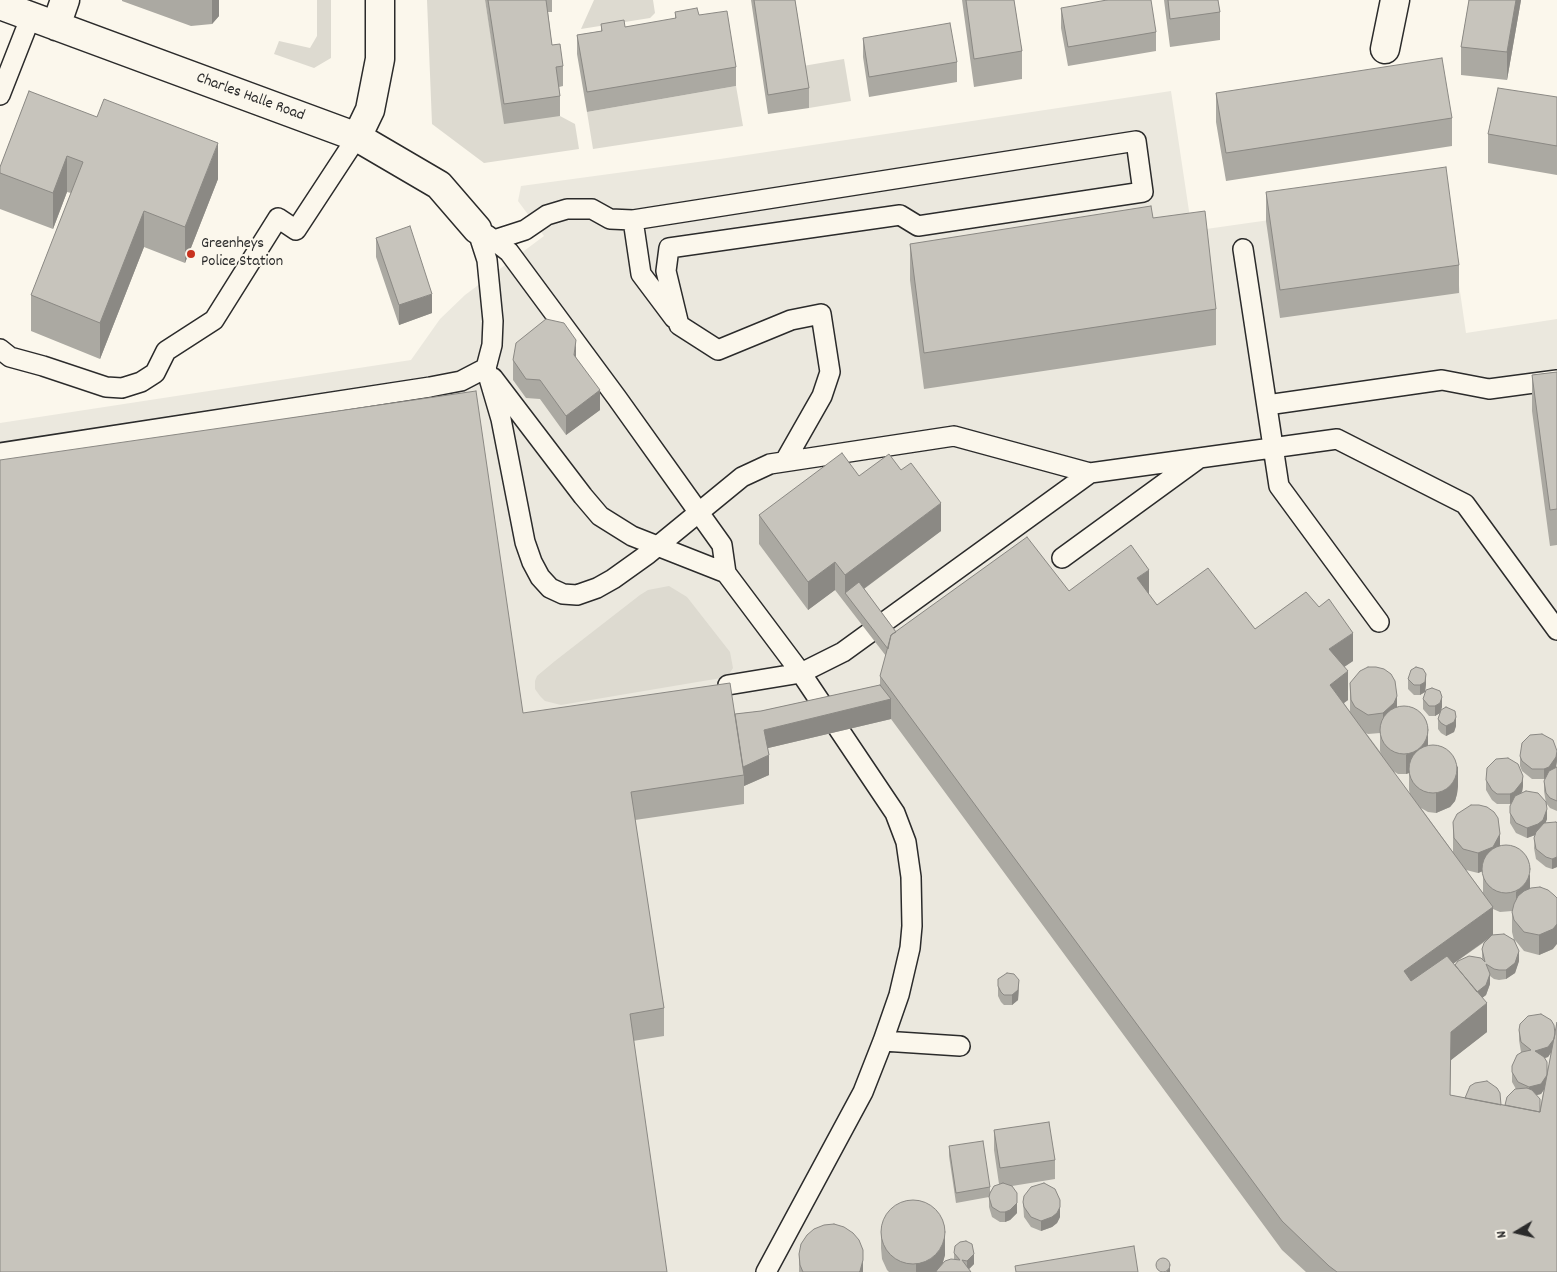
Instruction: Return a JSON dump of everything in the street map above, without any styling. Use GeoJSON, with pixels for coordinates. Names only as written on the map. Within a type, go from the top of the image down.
{"type":"FeatureCollection","features":[{"type":"Feature","properties":{"kind":"street"},"geometry":{"type":"LineString","coordinates":[[56,26],[65,0]]}},
{"type":"Feature","properties":{"kind":"street"},"geometry":{"type":"LineString","coordinates":[[357,137],[370,110],[380,59],[380,0]]}},
{"type":"Feature","properties":{"kind":"street"},"geometry":{"type":"LineString","coordinates":[[1385,49],[1395,0]]}},
{"type":"Feature","properties":{"kind":"street","name":"Charles Halle Road"},"geometry":{"type":"LineString","coordinates":[[0,5],[357,137],[439,185],[486,234]]}},
{"type":"Feature","properties":{"kind":"lane"},"geometry":{"type":"LineString","coordinates":[[0,95],[31,16]]}},
{"type":"Feature","properties":{"kind":"lane"},"geometry":{"type":"LineString","coordinates":[[0,350],[10,357],[106,387],[122,388],[141,382],[155,373],[166,351],[214,320],[278,218],[296,230],[357,137]]}},
{"type":"Feature","properties":{"kind":"lane"},"geometry":{"type":"LineString","coordinates":[[486,234],[525,230],[547,215],[567,209],[592,209],[610,218],[633,220],[1136,141],[1143,192],[918,226],[900,214],[669,248],[666,271],[679,325]]}},
{"type":"Feature","properties":{"kind":"lane"},"geometry":{"type":"LineString","coordinates":[[633,220],[641,274],[679,325],[718,350],[791,320],[820,314],[830,372],[822,396],[786,461]]}},
{"type":"Feature","properties":{"kind":"lane"},"geometry":{"type":"LineString","coordinates":[[486,234],[493,321],[492,345],[486,368],[501,419],[525,542],[540,577],[550,588],[563,594],[578,595],[596,588],[630,568],[742,477],[770,464],[954,436],[1090,473],[1337,439],[1465,504],[1557,630]]}},
{"type":"Feature","properties":{"kind":"lane"},"geometry":{"type":"LineString","coordinates":[[486,234],[509,252],[617,398],[722,546],[726,573],[801,674],[895,813],[906,842],[911,877],[912,926],[910,948],[899,995],[863,1092],[766,1272]]}},
{"type":"Feature","properties":{"kind":"lane"},"geometry":{"type":"LineString","coordinates":[[1243,249],[1279,486],[1379,622]]}},
{"type":"Feature","properties":{"kind":"lane"},"geometry":{"type":"LineString","coordinates":[[0,453],[430,387],[460,381],[486,368]]}},
{"type":"Feature","properties":{"kind":"lane"},"geometry":{"type":"LineString","coordinates":[[486,368],[600,516],[632,536],[726,573]]}},
{"type":"Feature","properties":{"kind":"lane"},"geometry":{"type":"LineString","coordinates":[[1267,404],[1442,380],[1489,389],[1557,380]]}},
{"type":"Feature","properties":{"kind":"lane"},"geometry":{"type":"LineString","coordinates":[[1062,558],[1200,458]]}},
{"type":"Feature","properties":{"kind":"lane"},"geometry":{"type":"LineString","coordinates":[[728,686],[801,674],[843,652],[1090,473]]}},
{"type":"Feature","properties":{"kind":"lane"},"geometry":{"type":"LineString","coordinates":[[883,1041],[960,1046]]}},
{"type":"Feature","properties":{"kind":"shaded area"},"geometry":{"type":"Polygon","coordinates":[[[317,0],[331,0],[331,58],[314,68],[274,54],[279,41],[310,48],[317,36],[317,0]]]}},
{"type":"Feature","properties":{"kind":"shaded area"},"geometry":{"type":"Polygon","coordinates":[[[427,0],[485,0],[493,49],[560,116],[575,124],[579,149],[484,163],[432,124],[427,0]]]}},
{"type":"Feature","properties":{"kind":"shaded area"},"geometry":{"type":"Polygon","coordinates":[[[594,0],[653,0],[655,13],[650,18],[581,29],[594,0]]]}},
{"type":"Feature","properties":{"kind":"shaded area"},"geometry":{"type":"Polygon","coordinates":[[[844,59],[851,101],[809,108],[803,66],[844,59]]]}},
{"type":"Feature","properties":{"kind":"shaded area"},"geometry":{"type":"Polygon","coordinates":[[[736,86],[743,126],[593,149],[587,112],[736,86]]]}},
{"type":"Feature","properties":{"kind":"shaded area"},"geometry":{"type":"Polygon","coordinates":[[[1171,91],[1192,231],[1446,195],[1466,333],[1557,319],[1557,1272],[0,1272],[0,423],[411,360],[440,319],[465,295],[544,236],[518,201],[521,186],[720,159],[1171,91]]]}},
{"type":"Feature","properties":{"kind":"shaded area"},"geometry":{"type":"Polygon","coordinates":[[[669,586],[687,597],[730,652],[733,668],[729,674],[721,678],[561,705],[545,701],[540,696],[535,689],[537,676],[640,595],[648,590],[669,586]]]}},
{"type":"Feature","properties":{"kind":"building"},"geometry":{"type":"Polygon","coordinates":[[[488,0],[546,0],[552,45],[560,44],[563,66],[556,67],[560,96],[504,104],[488,0]]]}},
{"type":"Feature","properties":{"kind":"building"},"geometry":{"type":"Polygon","coordinates":[[[754,0],[795,0],[809,88],[768,95],[754,0]]]}},
{"type":"Feature","properties":{"kind":"building"},"geometry":{"type":"Polygon","coordinates":[[[966,0],[1014,0],[1022,51],[974,59],[966,0]]]}},
{"type":"Feature","properties":{"kind":"building"},"geometry":{"type":"Polygon","coordinates":[[[1107,0],[1151,0],[1156,32],[1068,47],[1061,8],[1107,0]]]}},
{"type":"Feature","properties":{"kind":"building"},"geometry":{"type":"Polygon","coordinates":[[[1168,0],[1218,0],[1220,12],[1170,19],[1168,0]]]}},
{"type":"Feature","properties":{"kind":"building"},"geometry":{"type":"Polygon","coordinates":[[[1469,0],[1516,0],[1507,52],[1461,47],[1469,0]]]}},
{"type":"Feature","properties":{"kind":"building"},"geometry":{"type":"Polygon","coordinates":[[[697,8],[699,15],[727,11],[736,67],[587,92],[577,35],[602,31],[601,24],[624,20],[625,27],[676,18],[675,12],[697,8]]]}},
{"type":"Feature","properties":{"kind":"building"},"geometry":{"type":"Polygon","coordinates":[[[950,23],[957,62],[869,77],[863,38],[950,23]]]}},
{"type":"Feature","properties":{"kind":"building"},"geometry":{"type":"Polygon","coordinates":[[[1442,58],[1452,118],[1226,153],[1216,93],[1442,58]]]}},
{"type":"Feature","properties":{"kind":"building"},"geometry":{"type":"Polygon","coordinates":[[[1498,88],[1557,97],[1557,146],[1488,134],[1498,88]]]}},
{"type":"Feature","properties":{"kind":"building"},"geometry":{"type":"Polygon","coordinates":[[[29,91],[97,117],[104,99],[218,143],[185,227],[144,211],[100,323],[31,295],[83,162],[67,156],[53,193],[0,173],[0,167],[29,91]]]}},
{"type":"Feature","properties":{"kind":"building"},"geometry":{"type":"Polygon","coordinates":[[[1446,167],[1459,265],[1280,290],[1266,192],[1446,167]]]}},
{"type":"Feature","properties":{"kind":"building"},"geometry":{"type":"Polygon","coordinates":[[[1151,206],[1153,218],[1205,211],[1216,309],[924,353],[910,244],[1151,206]]]}},
{"type":"Feature","properties":{"kind":"building"},"geometry":{"type":"Polygon","coordinates":[[[410,226],[432,294],[399,305],[376,238],[410,226]]]}},
{"type":"Feature","properties":{"kind":"building"},"geometry":{"type":"Polygon","coordinates":[[[546,319],[564,323],[576,340],[574,355],[600,390],[566,416],[540,380],[526,379],[513,360],[516,343],[546,319]]]}},
{"type":"Feature","properties":{"kind":"building"},"geometry":{"type":"Polygon","coordinates":[[[1557,372],[1557,509],[1550,510],[1532,375],[1557,372]]]}},
{"type":"Feature","properties":{"kind":"building"},"geometry":{"type":"Polygon","coordinates":[[[476,391],[523,713],[730,683],[744,775],[631,792],[664,1008],[630,1014],[667,1272],[0,1272],[0,460],[476,391]]]}},
{"type":"Feature","properties":{"kind":"building"},"geometry":{"type":"Polygon","coordinates":[[[842,453],[859,476],[889,454],[901,470],[911,463],[941,503],[845,575],[835,562],[808,582],[759,515],[842,453]]]}},
{"type":"Feature","properties":{"kind":"building"},"geometry":{"type":"Polygon","coordinates":[[[1027,537],[1069,591],[1131,545],[1149,570],[1137,578],[1157,605],[1208,568],[1255,629],[1306,592],[1319,607],[1329,599],[1353,633],[1329,649],[1348,671],[1330,685],[1493,907],[1404,971],[1411,981],[1447,956],[1487,1003],[1451,1032],[1450,1095],[1540,1112],[1557,1022],[1557,1272],[1337,1272],[1329,1266],[1282,1221],[880,676],[891,635],[1027,537]]]}},
{"type":"Feature","properties":{"kind":"building"},"geometry":{"type":"Polygon","coordinates":[[[859,582],[896,632],[891,635],[888,649],[845,593],[859,582]]]}},
{"type":"Feature","properties":{"kind":"building"},"geometry":{"type":"Polygon","coordinates":[[[1368,667],[1384,669],[1391,674],[1395,681],[1397,696],[1394,703],[1383,713],[1368,715],[1355,707],[1351,700],[1350,683],[1360,671],[1368,667]]]}},
{"type":"Feature","properties":{"kind":"building"},"geometry":{"type":"Polygon","coordinates":[[[1416,667],[1423,669],[1426,674],[1425,682],[1420,685],[1414,685],[1408,679],[1411,670],[1416,667]]]}},
{"type":"Feature","properties":{"kind":"building"},"geometry":{"type":"Polygon","coordinates":[[[880,685],[891,699],[764,730],[769,755],[743,767],[735,714],[761,711],[880,685]]]}},
{"type":"Feature","properties":{"kind":"building"},"geometry":{"type":"Polygon","coordinates":[[[1432,688],[1440,691],[1442,697],[1440,703],[1435,706],[1429,706],[1423,699],[1426,690],[1432,688]]]}},
{"type":"Feature","properties":{"kind":"building"},"geometry":{"type":"Polygon","coordinates":[[[1404,706],[1413,708],[1421,713],[1426,721],[1428,730],[1426,739],[1421,747],[1413,752],[1404,754],[1395,752],[1387,747],[1382,739],[1380,730],[1382,721],[1387,713],[1395,708],[1404,706]]]}},
{"type":"Feature","properties":{"kind":"building"},"geometry":{"type":"Polygon","coordinates":[[[1446,707],[1455,711],[1456,717],[1454,722],[1446,726],[1438,719],[1441,710],[1446,707]]]}},
{"type":"Feature","properties":{"kind":"building"},"geometry":{"type":"Polygon","coordinates":[[[1542,734],[1553,740],[1557,751],[1556,757],[1549,767],[1532,769],[1522,761],[1520,756],[1522,743],[1530,735],[1542,734]]]}},
{"type":"Feature","properties":{"kind":"building"},"geometry":{"type":"Polygon","coordinates":[[[1433,745],[1442,747],[1450,752],[1455,760],[1457,769],[1455,778],[1450,786],[1442,791],[1433,793],[1424,791],[1416,786],[1411,778],[1409,769],[1411,760],[1416,752],[1424,747],[1433,745]]]}},
{"type":"Feature","properties":{"kind":"building"},"geometry":{"type":"Polygon","coordinates":[[[1508,758],[1518,764],[1523,776],[1522,782],[1510,794],[1497,794],[1486,780],[1487,768],[1496,759],[1508,758]]]}},
{"type":"Feature","properties":{"kind":"building"},"geometry":{"type":"Polygon","coordinates":[[[1557,767],[1557,801],[1550,798],[1546,793],[1544,781],[1549,771],[1557,767]]]}},
{"type":"Feature","properties":{"kind":"building"},"geometry":{"type":"Polygon","coordinates":[[[1526,791],[1538,793],[1546,802],[1547,809],[1543,820],[1527,828],[1516,823],[1510,813],[1510,806],[1515,796],[1526,791]]]}},
{"type":"Feature","properties":{"kind":"building"},"geometry":{"type":"Polygon","coordinates":[[[1471,805],[1487,807],[1498,818],[1500,834],[1493,847],[1478,853],[1463,849],[1454,838],[1453,822],[1457,814],[1471,805]]]}},
{"type":"Feature","properties":{"kind":"building"},"geometry":{"type":"Polygon","coordinates":[[[1556,822],[1557,857],[1552,859],[1536,849],[1534,838],[1536,832],[1544,823],[1556,822]]]}},
{"type":"Feature","properties":{"kind":"building"},"geometry":{"type":"Polygon","coordinates":[[[1506,845],[1515,847],[1523,852],[1528,860],[1530,869],[1528,878],[1523,886],[1515,891],[1506,893],[1497,891],[1489,886],[1484,878],[1482,869],[1484,860],[1489,852],[1497,847],[1506,845]]]}},
{"type":"Feature","properties":{"kind":"building"},"geometry":{"type":"Polygon","coordinates":[[[1540,887],[1548,890],[1557,898],[1557,924],[1553,929],[1539,935],[1524,932],[1514,920],[1512,912],[1518,896],[1531,888],[1540,887]]]}},
{"type":"Feature","properties":{"kind":"building"},"geometry":{"type":"Polygon","coordinates":[[[1504,934],[1514,940],[1519,951],[1515,963],[1506,970],[1494,969],[1486,964],[1490,974],[1486,985],[1477,992],[1455,965],[1458,961],[1469,956],[1481,958],[1485,962],[1482,949],[1484,943],[1492,935],[1504,934]]]}},
{"type":"Feature","properties":{"kind":"building"},"geometry":{"type":"Polygon","coordinates":[[[1007,973],[1014,974],[1019,980],[1018,990],[1012,995],[1004,995],[998,986],[998,979],[1007,973]]]}},
{"type":"Feature","properties":{"kind":"building"},"geometry":{"type":"Polygon","coordinates":[[[1541,1014],[1551,1020],[1554,1025],[1555,1034],[1548,1047],[1535,1051],[1544,1057],[1547,1062],[1547,1075],[1541,1084],[1529,1087],[1518,1082],[1512,1072],[1512,1066],[1517,1055],[1531,1050],[1521,1042],[1520,1024],[1528,1016],[1541,1014]]]}},
{"type":"Feature","properties":{"kind":"building"},"geometry":{"type":"Polygon","coordinates":[[[1487,1081],[1497,1088],[1500,1093],[1501,1105],[1465,1098],[1470,1086],[1487,1081]]]}},
{"type":"Feature","properties":{"kind":"building"},"geometry":{"type":"Polygon","coordinates":[[[1527,1088],[1532,1090],[1540,1099],[1540,1112],[1505,1105],[1507,1097],[1515,1089],[1527,1088]]]}},
{"type":"Feature","properties":{"kind":"building"},"geometry":{"type":"Polygon","coordinates":[[[1049,1122],[1055,1160],[1000,1168],[994,1130],[1049,1122]]]}},
{"type":"Feature","properties":{"kind":"building"},"geometry":{"type":"Polygon","coordinates":[[[983,1141],[990,1187],[956,1193],[949,1146],[983,1141]]]}},
{"type":"Feature","properties":{"kind":"building"},"geometry":{"type":"Polygon","coordinates":[[[1003,1183],[1012,1186],[1017,1193],[1017,1203],[1010,1210],[1000,1212],[992,1207],[989,1197],[994,1186],[1003,1183]]]}},
{"type":"Feature","properties":{"kind":"building"},"geometry":{"type":"Polygon","coordinates":[[[1044,1183],[1055,1189],[1060,1200],[1060,1207],[1052,1217],[1041,1221],[1031,1217],[1023,1202],[1024,1196],[1031,1187],[1044,1183]]]}},
{"type":"Feature","properties":{"kind":"building"},"geometry":{"type":"Polygon","coordinates":[[[913,1200],[931,1206],[939,1214],[945,1232],[939,1250],[931,1258],[913,1264],[895,1258],[887,1250],[881,1232],[887,1214],[895,1206],[913,1200]]]}},
{"type":"Feature","properties":{"kind":"building"},"geometry":{"type":"Polygon","coordinates":[[[834,1224],[844,1227],[859,1240],[863,1250],[860,1271],[803,1272],[799,1254],[801,1244],[814,1229],[834,1224]]]}},
{"type":"Feature","properties":{"kind":"building"},"geometry":{"type":"Polygon","coordinates":[[[966,1241],[972,1244],[974,1254],[967,1261],[962,1260],[971,1272],[936,1272],[945,1261],[951,1259],[960,1260],[954,1253],[955,1246],[960,1242],[966,1241]]]}},
{"type":"Feature","properties":{"kind":"building"},"geometry":{"type":"Polygon","coordinates":[[[1134,1246],[1138,1272],[1016,1272],[1015,1266],[1134,1246]]]}},
{"type":"Feature","properties":{"kind":"building"},"geometry":{"type":"Polygon","coordinates":[[[1160,1258],[1166,1258],[1170,1265],[1166,1272],[1160,1272],[1156,1268],[1156,1262],[1160,1258]]]}},
{"type":"Feature","properties":{"kind":"place","name":"Greenheys Police Station"},"geometry":{"type":"Point","coordinates":[191,254]}}]}
